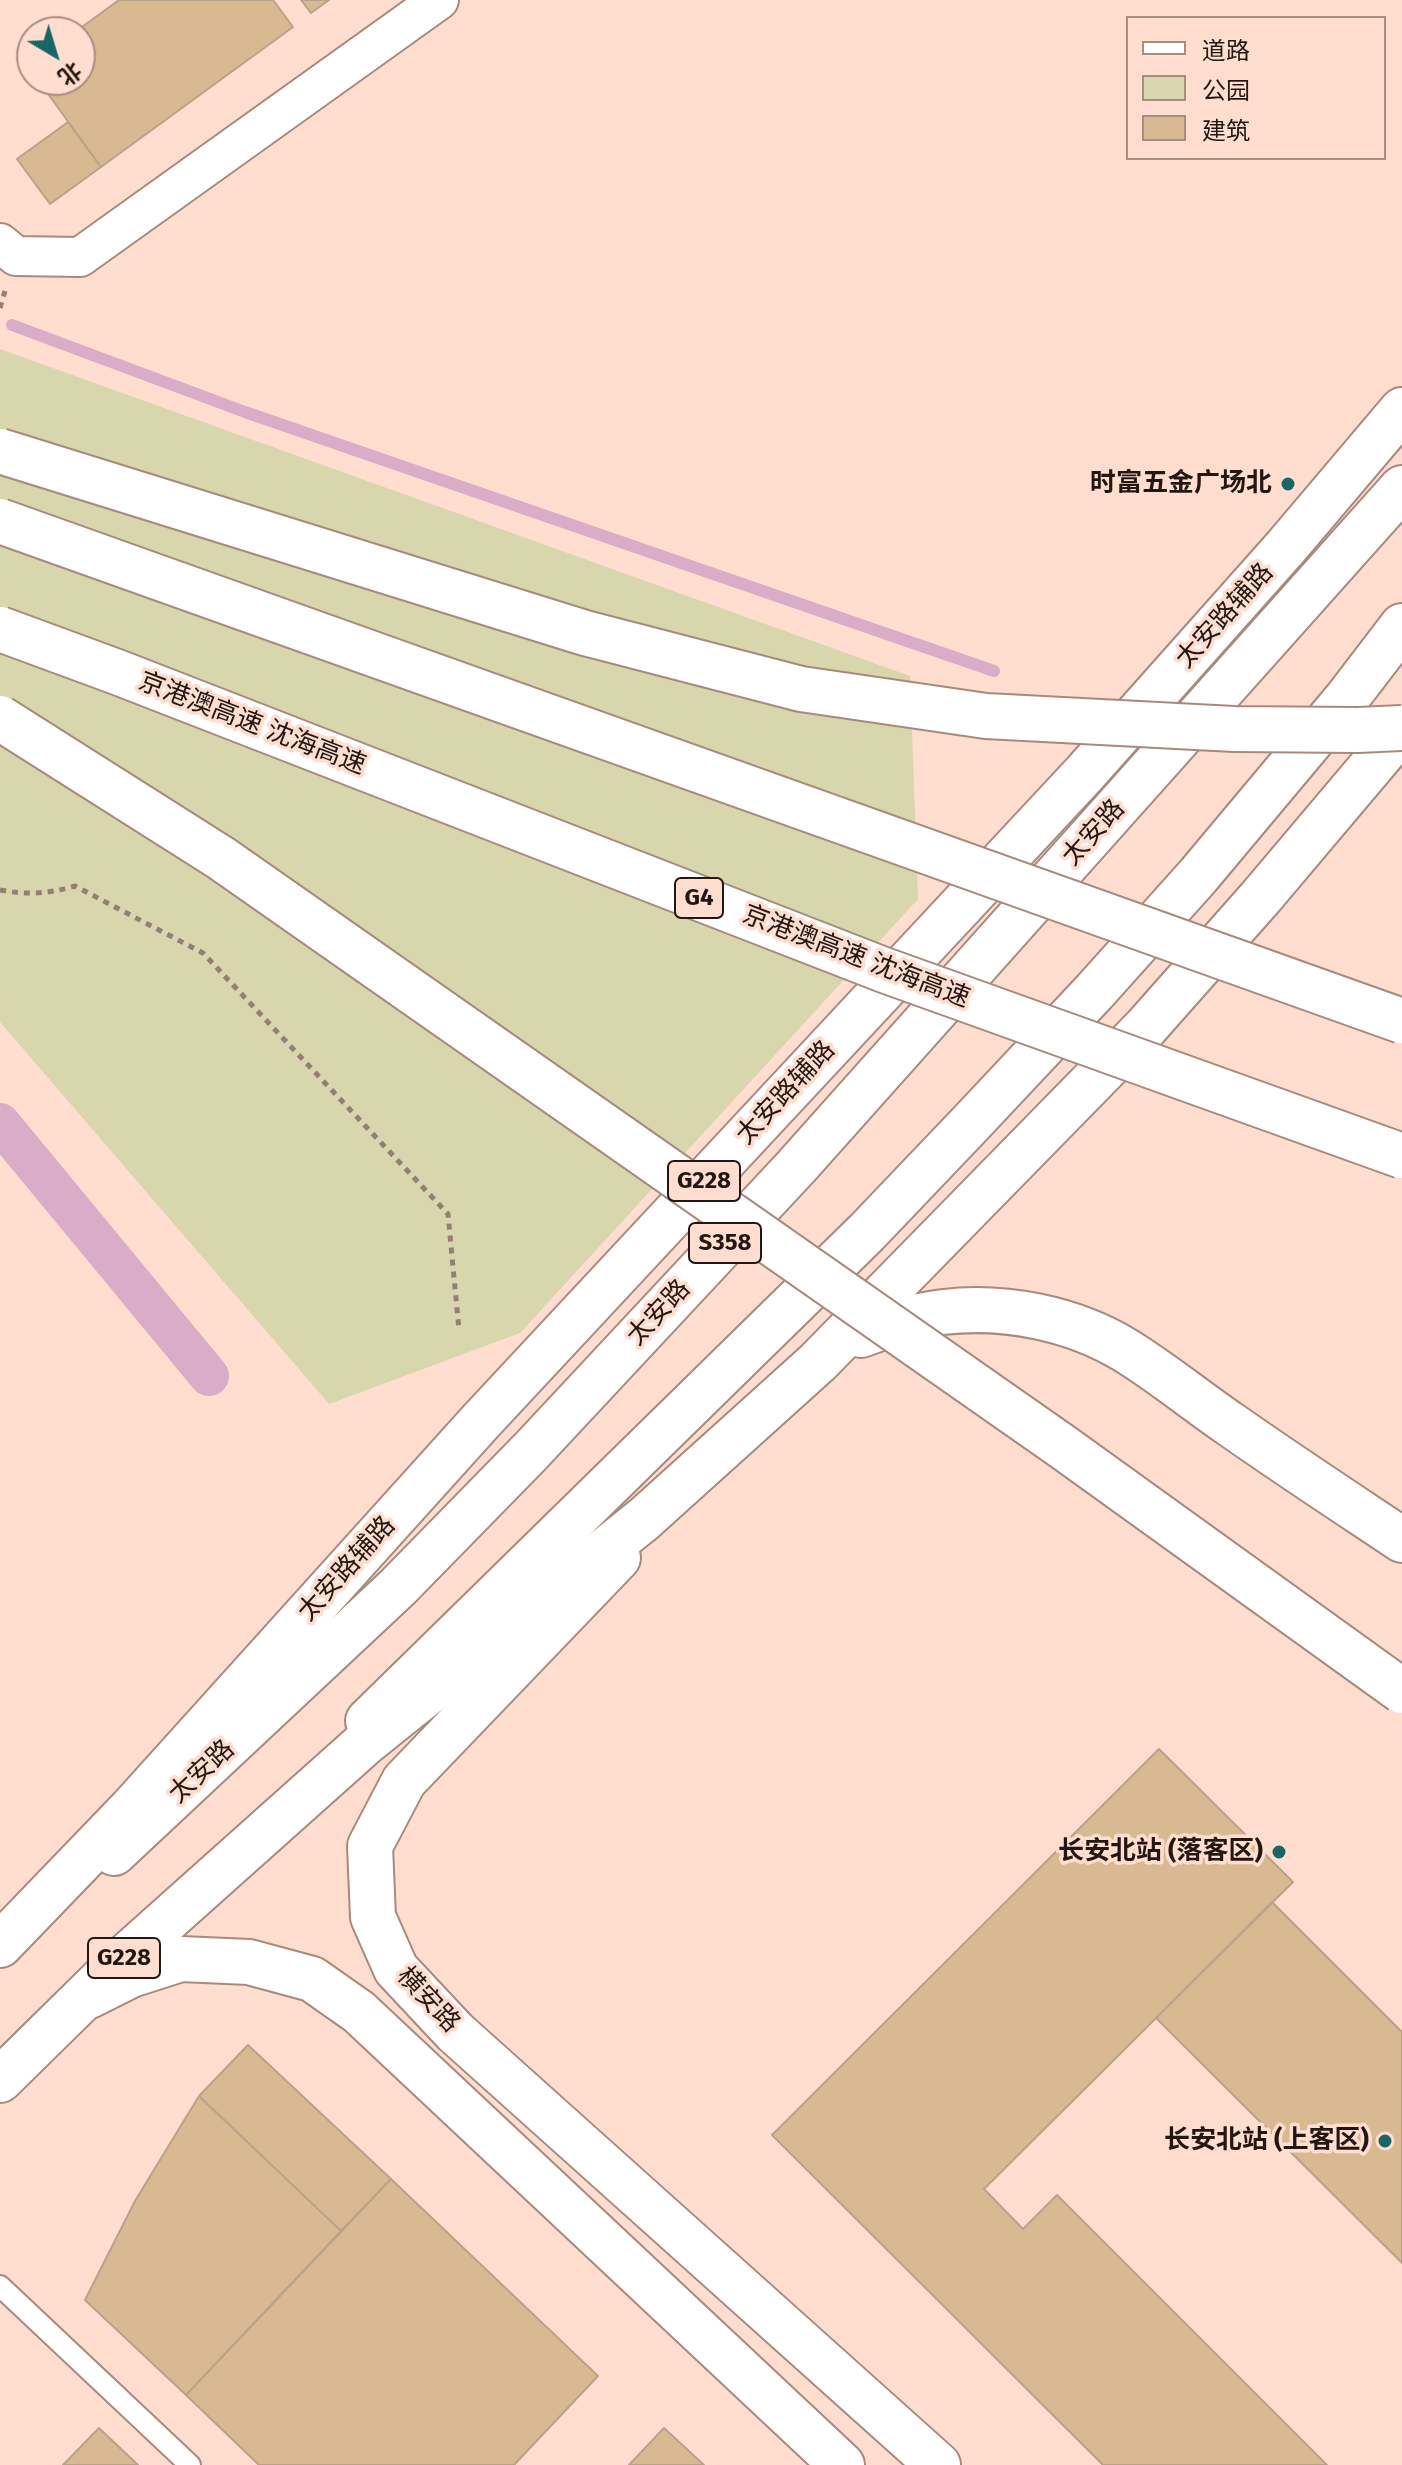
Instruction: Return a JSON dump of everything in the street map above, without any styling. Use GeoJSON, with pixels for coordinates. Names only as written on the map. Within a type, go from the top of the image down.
{"type":"FeatureCollection","features":[{"type":"Feature","properties":{"kind":"main road","name":"太安路辅路"},"geometry":{"type":"LineString","coordinates":[[0,1945],[131,1809],[481,1421],[1085,773],[1402,410]]}},
{"type":"Feature","properties":{"kind":"main road"},"geometry":{"type":"LineString","coordinates":[[0,451],[585,633],[801,689],[986,716],[1234,729],[1402,729]]}},
{"type":"Feature","properties":{"kind":"main road","name":"太安路"},"geometry":{"type":"LineString","coordinates":[[0,1951],[114,1853],[266,1713],[398,1587],[531,1451],[796,1167],[1402,488]]}},
{"type":"Feature","properties":{"kind":"main road"},"geometry":{"type":"LineString","coordinates":[[0,521],[1402,1021]]}},
{"type":"Feature","properties":{"kind":"main road"},"geometry":{"type":"LineString","coordinates":[[255,1843],[385,1704],[867,1232],[971,1123],[1198,876],[1347,698],[1402,626]]}},
{"type":"Feature","properties":{"kind":"main road","name":"京港澳高速 沈海高速"},"geometry":{"type":"LineString","coordinates":[[0,629],[884,970],[1402,1156]]}},
{"type":"Feature","properties":{"kind":"main road"},"geometry":{"type":"LineString","coordinates":[[0,718],[234,867],[1063,1447],[1402,1691]]}},
{"type":"Feature","properties":{"kind":"main road"},"geometry":{"type":"LineString","coordinates":[[255,1843],[365,1743],[644,1519],[836,1344],[1146,1027],[1261,897],[1402,729]]}},
{"type":"Feature","properties":{"kind":"main road"},"geometry":{"type":"LineString","coordinates":[[836,1344],[897,1322],[943,1312],[991,1311],[1037,1315],[1081,1329],[1124,1350],[1402,1540]]}},
{"type":"Feature","properties":{"kind":"main road","name":"横安路"},"geometry":{"type":"LineString","coordinates":[[747,1426],[404,1781],[370,1846],[373,1917],[396,1969],[455,2032],[938,2465]]}},
{"type":"Feature","properties":{"kind":"main road","name":"G228"},"geometry":{"type":"LineString","coordinates":[[0,2080],[121,1961],[255,1843]]}},
{"type":"Feature","properties":{"kind":"main road","name":"横安路"},"geometry":{"type":"LineString","coordinates":[[80,2000],[131,1975],[181,1959],[249,1962],[312,1979],[359,2012],[842,2465]]}},
{"type":"Feature","properties":{"kind":"street"},"geometry":{"type":"LineString","coordinates":[[0,243],[16,256],[80,257],[439,0]]}},
{"type":"Feature","properties":{"kind":"lane"},"geometry":{"type":"LineString","coordinates":[[0,2286],[190,2465]]}},
{"type":"Feature","properties":{"kind":"path"},"geometry":{"type":"LineString","coordinates":[[0,890],[25,895],[50,893],[75,886],[203,953],[448,1214],[459,1330]]}},
{"type":"Feature","properties":{"kind":"green space"},"geometry":{"type":"Polygon","coordinates":[[[0,349],[910,676],[918,899],[520,1333],[329,1404],[0,1022],[0,349]]]}},
{"type":"Feature","properties":{"kind":"building"},"geometry":{"type":"Polygon","coordinates":[[[119,0],[273,0],[293,27],[101,167],[50,96],[96,96],[96,17],[119,0]]]}},
{"type":"Feature","properties":{"kind":"building"},"geometry":{"type":"Polygon","coordinates":[[[301,0],[329,0],[311,13],[301,0]]]}},
{"type":"Feature","properties":{"kind":"building"},"geometry":{"type":"Polygon","coordinates":[[[68,122],[101,167],[50,204],[17,159],[68,122]]]}},
{"type":"Feature","properties":{"kind":"building"},"geometry":{"type":"Polygon","coordinates":[[[1159,1749],[1293,1882],[984,2189],[1023,2229],[1057,2195],[1327,2465],[1103,2465],[772,2135],[1159,1749]]]}},
{"type":"Feature","properties":{"kind":"building"},"geometry":{"type":"Polygon","coordinates":[[[1272,1902],[1402,2032],[1402,2263],[1156,2018],[1272,1902]]]}},
{"type":"Feature","properties":{"kind":"building"},"geometry":{"type":"Polygon","coordinates":[[[248,2045],[391,2179],[341,2231],[199,2096],[248,2045]]]}},
{"type":"Feature","properties":{"kind":"building"},"geometry":{"type":"Polygon","coordinates":[[[199,2096],[341,2231],[186,2395],[85,2300],[135,2201],[199,2096]]]}},
{"type":"Feature","properties":{"kind":"building"},"geometry":{"type":"Polygon","coordinates":[[[391,2179],[598,2376],[514,2465],[259,2465],[186,2395],[391,2179]]]}},
{"type":"Feature","properties":{"kind":"building"},"geometry":{"type":"Polygon","coordinates":[[[99,2428],[138,2465],[63,2465],[99,2428]]]}},
{"type":"Feature","properties":{"kind":"building"},"geometry":{"type":"Polygon","coordinates":[[[664,2428],[704,2465],[629,2465],[664,2428]]]}},
{"type":"Feature","properties":{"kind":"waterway"},"geometry":{"type":"LineString","coordinates":[[12,325],[245,412],[994,671]]}},
{"type":"Feature","properties":{"kind":"waterway"},"geometry":{"type":"LineString","coordinates":[[0,1123],[209,1376]]}},
{"type":"Feature","properties":{"kind":"place","name":"时富五金广场北"},"geometry":{"type":"Point","coordinates":[1288,484]}},
{"type":"Feature","properties":{"kind":"place","name":"长安北站 (落客区)"},"geometry":{"type":"Point","coordinates":[1279,1852]}},
{"type":"Feature","properties":{"kind":"place","name":"长安北站 (上客区)"},"geometry":{"type":"Point","coordinates":[1385,2141]}}]}
